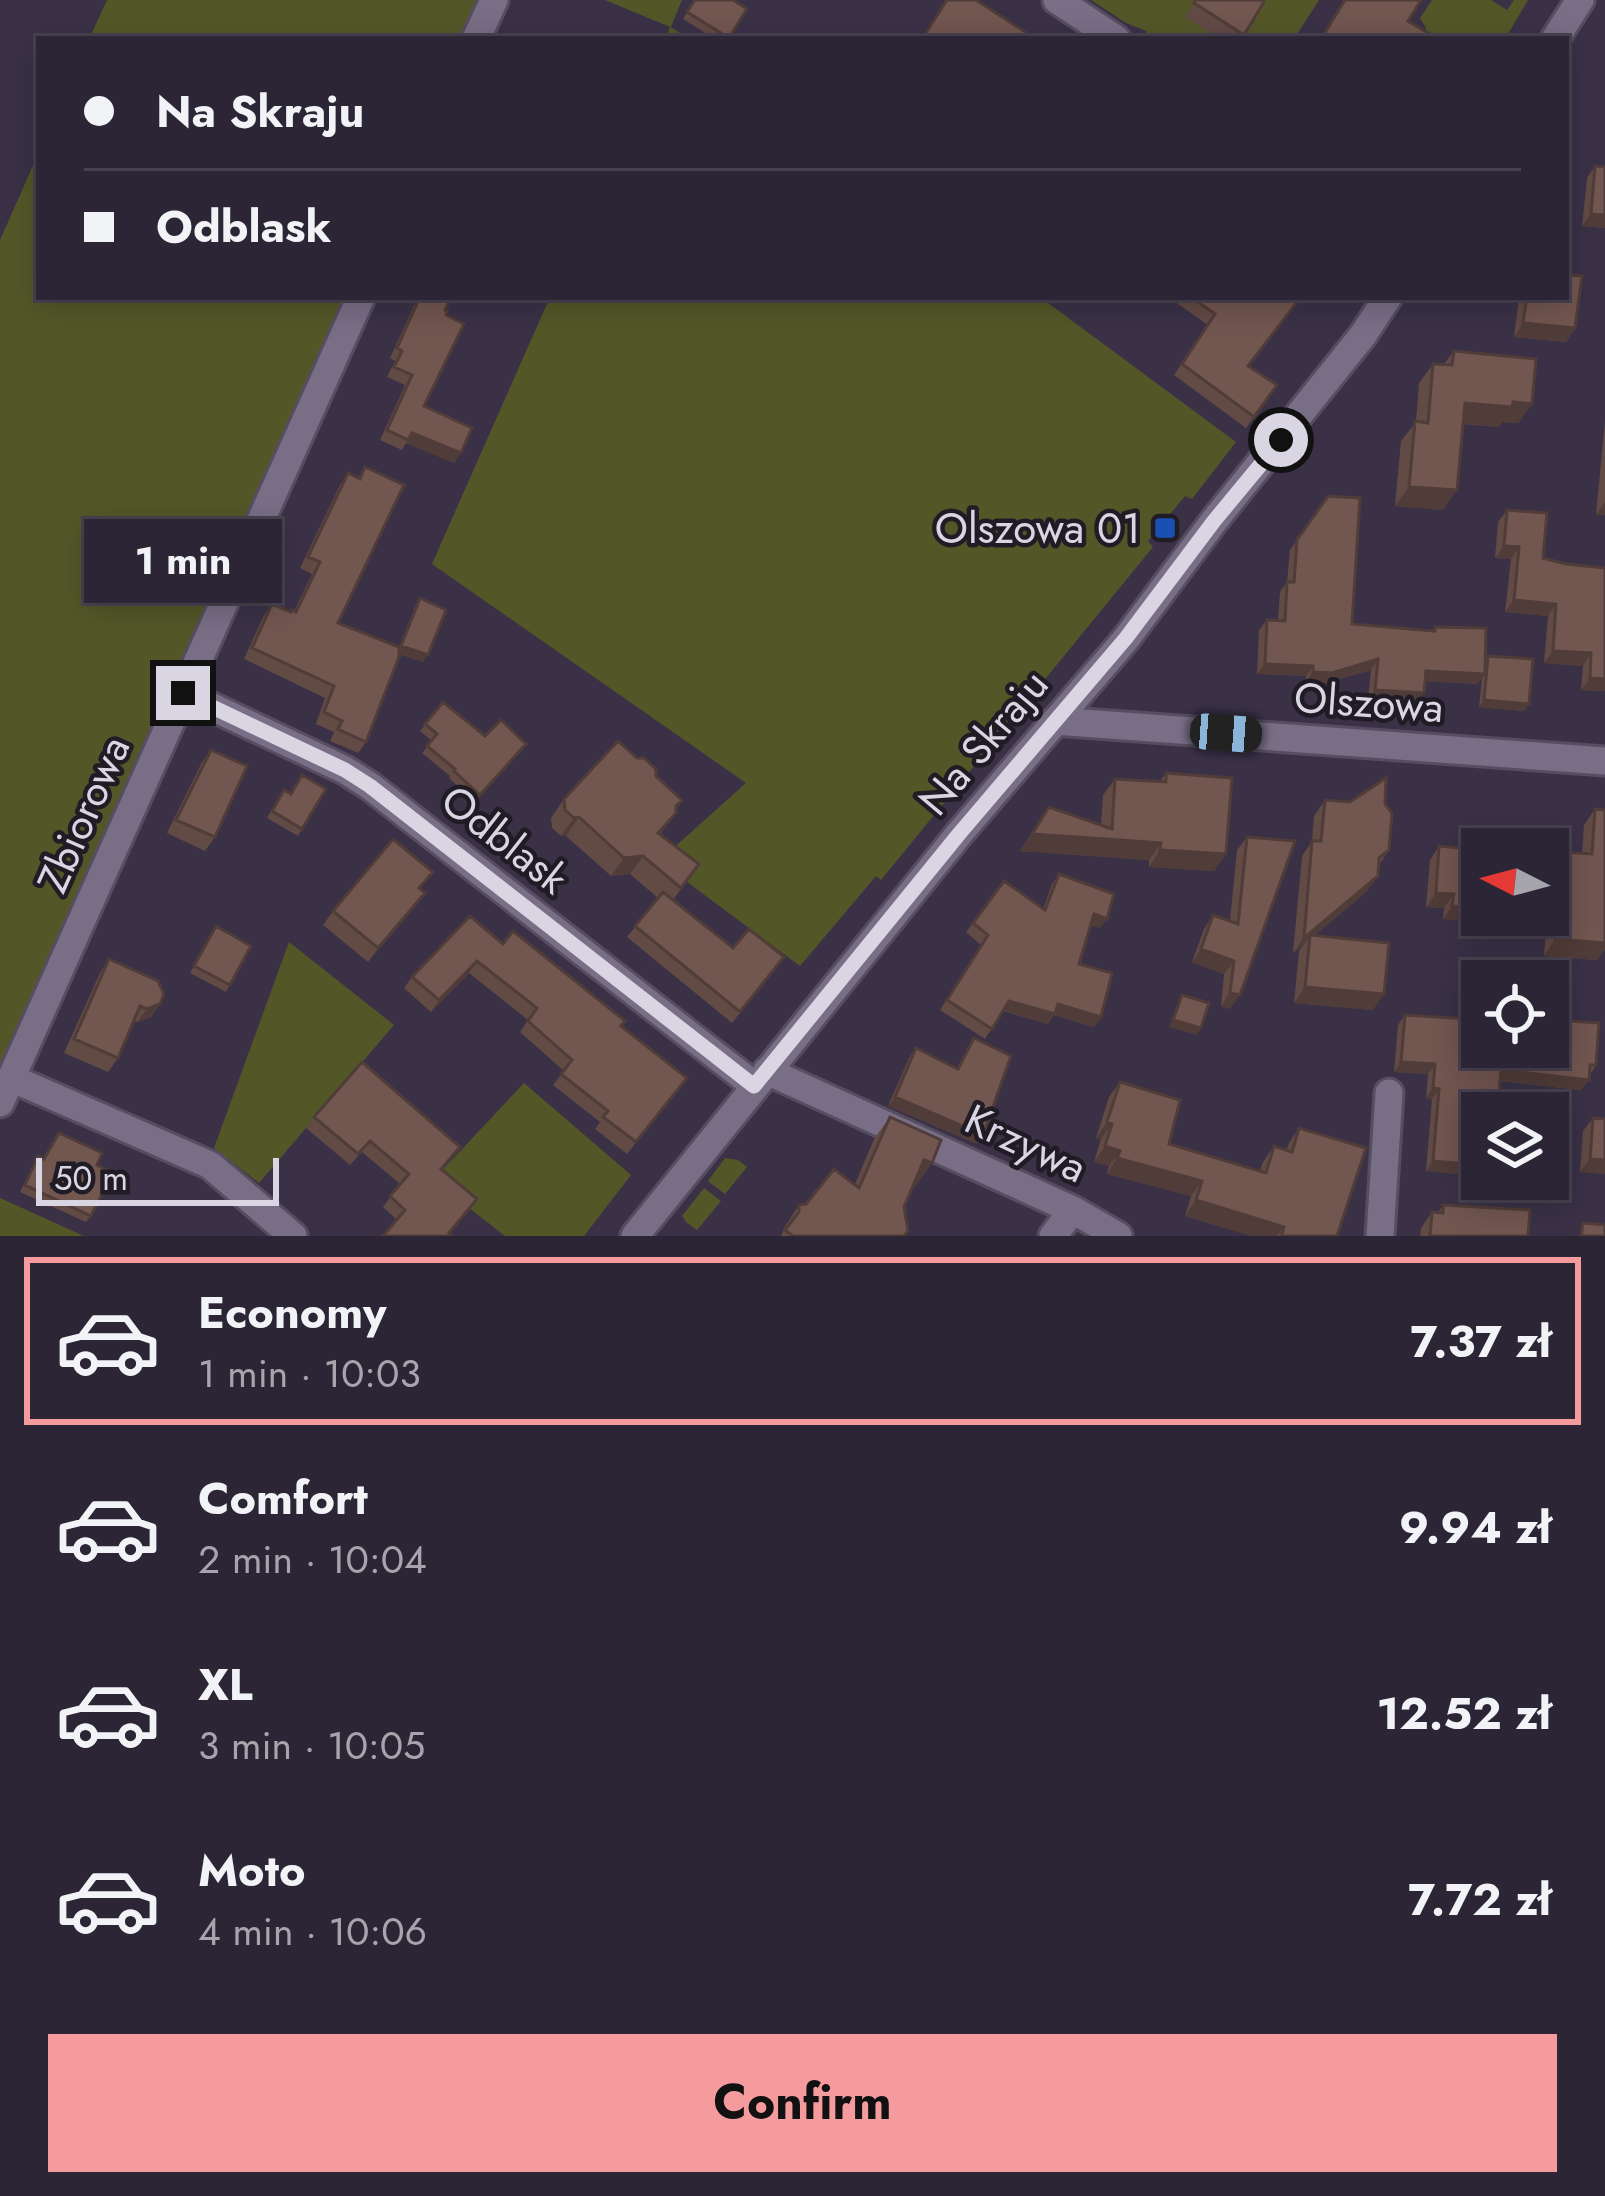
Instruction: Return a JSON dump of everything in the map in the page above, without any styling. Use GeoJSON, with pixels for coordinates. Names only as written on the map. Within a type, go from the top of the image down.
{"type":"FeatureCollection","features":[{"type":"Feature","properties":{"kind":"street"},"geometry":{"type":"LineString","coordinates":[[477,36],[494,0]]}},
{"type":"Feature","properties":{"kind":"street"},"geometry":{"type":"LineString","coordinates":[[1057,0],[1111,36]]}},
{"type":"Feature","properties":{"kind":"street"},"geometry":{"type":"LineString","coordinates":[[1557,36],[1580,0]]}},
{"type":"Feature","properties":{"kind":"street","name":"Zbiorowa"},"geometry":{"type":"LineString","coordinates":[[6,1090],[360,300]]}},
{"type":"Feature","properties":{"kind":"street","name":"Na Skraju"},"geometry":{"type":"LineString","coordinates":[[635,1236],[959,834],[1126,638],[1386,300]]}},
{"type":"Feature","properties":{"kind":"street","name":"Odblask"},"geometry":{"type":"LineString","coordinates":[[183,693],[370,786],[760,1078]]}},
{"type":"Feature","properties":{"kind":"street","name":"Olszowa"},"geometry":{"type":"LineString","coordinates":[[1055,721],[1605,761]]}},
{"type":"Feature","properties":{"kind":"street","name":"Krzywa"},"geometry":{"type":"LineString","coordinates":[[760,1078],[1073,1210],[1118,1236]]}},
{"type":"Feature","properties":{"kind":"street"},"geometry":{"type":"LineString","coordinates":[[6,1090],[210,1165],[293,1236]]}},
{"type":"Feature","properties":{"kind":"street"},"geometry":{"type":"LineString","coordinates":[[1380,1236],[1390,1093]]}},
{"type":"Feature","properties":{"kind":"street"},"geometry":{"type":"LineString","coordinates":[[1053,1236],[1073,1210]]}},
{"type":"Feature","properties":{"kind":"green space"},"geometry":{"type":"Polygon","coordinates":[[[107,0],[478,0],[462,36],[90,36],[107,0]]]}},
{"type":"Feature","properties":{"kind":"green space"},"geometry":{"type":"Polygon","coordinates":[[[605,0],[682,0],[671,27],[684,36],[666,36],[670,27],[605,0]]]}},
{"type":"Feature","properties":{"kind":"green space"},"geometry":{"type":"Polygon","coordinates":[[[1091,0],[1319,0],[1296,36],[1147,36],[1146,31],[1091,0]]]}},
{"type":"Feature","properties":{"kind":"green space"},"geometry":{"type":"Polygon","coordinates":[[[1432,0],[1491,0],[1507,10],[1514,0],[1528,0],[1507,36],[1425,36],[1420,18],[1432,0]]]}},
{"type":"Feature","properties":{"kind":"green space"},"geometry":{"type":"Polygon","coordinates":[[[36,159],[36,300],[344,300],[0,1070],[0,240],[36,159]]]}},
{"type":"Feature","properties":{"kind":"green space"},"geometry":{"type":"Polygon","coordinates":[[[549,300],[1044,300],[1236,442],[1192,499],[1185,496],[1148,541],[1153,547],[881,880],[876,876],[800,966],[659,861],[746,783],[432,564],[549,300]]]}},
{"type":"Feature","properties":{"kind":"green space"},"geometry":{"type":"Polygon","coordinates":[[[289,942],[394,1025],[259,1183],[214,1148],[289,942]]]}},
{"type":"Feature","properties":{"kind":"green space"},"geometry":{"type":"Polygon","coordinates":[[[524,1083],[631,1175],[584,1236],[505,1236],[433,1180],[524,1083]]]}},
{"type":"Feature","properties":{"kind":"green space"},"geometry":{"type":"Polygon","coordinates":[[[725,1158],[747,1167],[725,1194],[708,1181],[725,1158]]]}},
{"type":"Feature","properties":{"kind":"green space"},"geometry":{"type":"Polygon","coordinates":[[[704,1188],[721,1201],[697,1230],[682,1216],[704,1188]]]}},
{"type":"Feature","properties":{"kind":"green space"},"geometry":{"type":"Polygon","coordinates":[[[0,1198],[84,1236],[0,1236],[0,1198]]]}},
{"type":"Feature","properties":{"kind":"building"},"geometry":{"type":"Polygon","coordinates":[[[695,0],[733,0],[747,9],[730,36],[687,12],[695,0]]]}},
{"type":"Feature","properties":{"kind":"building"},"geometry":{"type":"Polygon","coordinates":[[[947,0],[976,0],[1031,36],[924,36],[947,0]]]}},
{"type":"Feature","properties":{"kind":"building"},"geometry":{"type":"Polygon","coordinates":[[[1345,0],[1421,0],[1408,21],[1433,36],[1323,36],[1345,0]]]}},
{"type":"Feature","properties":{"kind":"building"},"geometry":{"type":"Polygon","coordinates":[[[1264,2],[1244,35],[1194,3],[1264,2]]]}},
{"type":"Feature","properties":{"kind":"building"},"geometry":{"type":"Polygon","coordinates":[[[1595,166],[1605,167],[1605,215],[1591,214],[1595,166]]]}},
{"type":"Feature","properties":{"kind":"building"},"geometry":{"type":"Polygon","coordinates":[[[1569,275],[1582,276],[1575,328],[1523,323],[1527,300],[1569,300],[1569,275]]]}},
{"type":"Feature","properties":{"kind":"building"},"geometry":{"type":"Polygon","coordinates":[[[419,300],[450,300],[446,315],[464,324],[424,406],[472,428],[461,453],[412,433],[408,440],[387,430],[412,375],[394,367],[402,351],[397,348],[419,300]]]}},
{"type":"Feature","properties":{"kind":"building"},"geometry":{"type":"Polygon","coordinates":[[[1195,300],[1299,300],[1248,366],[1277,385],[1254,417],[1182,364],[1215,314],[1195,300]]]}},
{"type":"Feature","properties":{"kind":"building"},"geometry":{"type":"Polygon","coordinates":[[[1454,351],[1536,359],[1532,404],[1465,403],[1457,490],[1409,487],[1415,421],[1428,423],[1433,364],[1452,365],[1454,351]]]}},
{"type":"Feature","properties":{"kind":"building"},"geometry":{"type":"Polygon","coordinates":[[[365,467],[404,485],[338,623],[399,647],[366,742],[338,729],[342,721],[324,712],[334,686],[252,648],[272,604],[296,612],[320,562],[308,557],[348,473],[360,479],[365,467]]]}},
{"type":"Feature","properties":{"kind":"building"},"geometry":{"type":"Polygon","coordinates":[[[1328,496],[1360,498],[1352,624],[1435,631],[1435,627],[1486,628],[1485,674],[1426,671],[1424,693],[1375,690],[1378,659],[1332,673],[1313,672],[1313,666],[1265,664],[1267,620],[1285,621],[1287,582],[1294,582],[1297,540],[1328,496]]]}},
{"type":"Feature","properties":{"kind":"building"},"geometry":{"type":"Polygon","coordinates":[[[1507,510],[1547,513],[1543,558],[1605,568],[1605,679],[1590,678],[1591,653],[1553,651],[1556,604],[1514,600],[1519,547],[1504,546],[1507,510]]]}},
{"type":"Feature","properties":{"kind":"building"},"geometry":{"type":"Polygon","coordinates":[[[420,598],[446,610],[428,655],[401,646],[420,598]]]}},
{"type":"Feature","properties":{"kind":"building"},"geometry":{"type":"Polygon","coordinates":[[[1488,656],[1533,659],[1529,704],[1484,700],[1488,656]]]}},
{"type":"Feature","properties":{"kind":"building"},"geometry":{"type":"Polygon","coordinates":[[[443,702],[485,736],[501,720],[526,744],[480,795],[427,746],[437,734],[425,724],[443,702]]]}},
{"type":"Feature","properties":{"kind":"building"},"geometry":{"type":"Polygon","coordinates":[[[618,741],[656,769],[656,776],[682,800],[658,833],[699,864],[681,888],[643,856],[624,858],[565,810],[564,799],[618,741]]]}},
{"type":"Feature","properties":{"kind":"building"},"geometry":{"type":"Polygon","coordinates":[[[211,750],[247,766],[215,837],[176,820],[211,750]]]}},
{"type":"Feature","properties":{"kind":"building"},"geometry":{"type":"Polygon","coordinates":[[[1166,773],[1232,778],[1226,854],[1160,850],[1161,843],[1032,834],[1049,807],[1112,829],[1115,779],[1166,782],[1166,773]]]}},
{"type":"Feature","properties":{"kind":"building"},"geometry":{"type":"Polygon","coordinates":[[[302,775],[326,789],[302,829],[272,811],[284,790],[291,794],[302,775]]]}},
{"type":"Feature","properties":{"kind":"building"},"geometry":{"type":"Polygon","coordinates":[[[1386,778],[1385,804],[1392,813],[1389,850],[1379,858],[1378,876],[1304,938],[1312,841],[1321,841],[1325,800],[1350,802],[1386,778]]]}},
{"type":"Feature","properties":{"kind":"building"},"geometry":{"type":"Polygon","coordinates":[[[1595,809],[1605,810],[1605,943],[1555,939],[1569,936],[1569,852],[1592,854],[1595,809]]]}},
{"type":"Feature","properties":{"kind":"building"},"geometry":{"type":"Polygon","coordinates":[[[1247,837],[1295,841],[1240,995],[1230,993],[1234,961],[1201,949],[1213,915],[1238,924],[1247,837]]]}},
{"type":"Feature","properties":{"kind":"building"},"geometry":{"type":"Polygon","coordinates":[[[393,839],[433,872],[419,888],[425,893],[378,948],[333,911],[393,839]]]}},
{"type":"Feature","properties":{"kind":"building"},"geometry":{"type":"Polygon","coordinates":[[[1439,846],[1461,848],[1461,907],[1452,906],[1454,894],[1436,893],[1439,846]]]}},
{"type":"Feature","properties":{"kind":"building"},"geometry":{"type":"Polygon","coordinates":[[[1059,874],[1114,894],[1107,919],[1094,914],[1079,964],[1112,973],[1101,1017],[1058,1004],[1055,1014],[1009,1001],[992,1029],[947,1000],[988,935],[973,923],[1004,881],[1045,910],[1059,874]]]}},
{"type":"Feature","properties":{"kind":"building"},"geometry":{"type":"Polygon","coordinates":[[[663,892],[733,948],[749,929],[784,957],[740,1012],[635,926],[663,892]]]}},
{"type":"Feature","properties":{"kind":"building"},"geometry":{"type":"Polygon","coordinates":[[[470,916],[503,944],[513,931],[687,1078],[636,1142],[603,1117],[608,1111],[561,1074],[572,1060],[528,1021],[537,1008],[477,961],[439,1000],[412,977],[470,916]]]}},
{"type":"Feature","properties":{"kind":"building"},"geometry":{"type":"Polygon","coordinates":[[[216,926],[251,946],[230,985],[194,966],[216,926]]]}},
{"type":"Feature","properties":{"kind":"building"},"geometry":{"type":"Polygon","coordinates":[[[1310,935],[1389,943],[1384,994],[1305,987],[1310,935]]]}},
{"type":"Feature","properties":{"kind":"building"},"geometry":{"type":"Polygon","coordinates":[[[109,959],[158,981],[164,994],[160,1004],[147,1009],[140,1006],[118,1058],[74,1039],[109,959]]]}},
{"type":"Feature","properties":{"kind":"building"},"geometry":{"type":"Polygon","coordinates":[[[1182,995],[1209,1003],[1201,1028],[1173,1020],[1182,995]]]}},
{"type":"Feature","properties":{"kind":"building"},"geometry":{"type":"Polygon","coordinates":[[[1405,1015],[1461,1019],[1461,1068],[1569,1068],[1569,1021],[1599,1023],[1596,1065],[1590,1065],[1589,1080],[1501,1070],[1499,1092],[1461,1092],[1461,1164],[1433,1161],[1439,1089],[1433,1088],[1435,1064],[1401,1062],[1405,1015]]]}},
{"type":"Feature","properties":{"kind":"building"},"geometry":{"type":"Polygon","coordinates":[[[974,1038],[1011,1056],[983,1135],[895,1097],[916,1048],[958,1069],[974,1038]]]}},
{"type":"Feature","properties":{"kind":"building"},"geometry":{"type":"Polygon","coordinates":[[[362,1062],[460,1147],[441,1169],[477,1199],[449,1233],[452,1236],[383,1236],[405,1210],[390,1196],[409,1174],[370,1141],[358,1154],[314,1117],[362,1062]]]}},
{"type":"Feature","properties":{"kind":"building"},"geometry":{"type":"Polygon","coordinates":[[[1120,1082],[1180,1100],[1169,1144],[1266,1173],[1274,1146],[1292,1152],[1299,1128],[1366,1148],[1337,1236],[1281,1236],[1284,1227],[1196,1200],[1202,1181],[1117,1158],[1120,1151],[1105,1146],[1120,1082]]]}},
{"type":"Feature","properties":{"kind":"building"},"geometry":{"type":"Polygon","coordinates":[[[890,1117],[941,1140],[932,1163],[924,1160],[904,1207],[908,1231],[904,1236],[793,1236],[785,1230],[799,1205],[806,1204],[834,1169],[859,1188],[890,1117]]]}},
{"type":"Feature","properties":{"kind":"building"},"geometry":{"type":"Polygon","coordinates":[[[1593,1118],[1605,1119],[1605,1160],[1590,1159],[1593,1118]]]}},
{"type":"Feature","properties":{"kind":"building"},"geometry":{"type":"Polygon","coordinates":[[[59,1133],[102,1153],[97,1165],[113,1173],[91,1216],[25,1185],[38,1156],[44,1159],[59,1133]]]}},
{"type":"Feature","properties":{"kind":"building"},"geometry":{"type":"Polygon","coordinates":[[[1443,1205],[1530,1210],[1528,1236],[1430,1236],[1432,1212],[1443,1213],[1443,1205]]]}},
{"type":"Feature","properties":{"kind":"building"},"geometry":{"type":"Polygon","coordinates":[[[1583,1223],[1605,1225],[1605,1236],[1581,1236],[1583,1223]]]}},
{"type":"Feature","properties":{"kind":"place","name":"Olszowa 01"},"geometry":{"type":"Point","coordinates":[1165,528]}},
{"type":"Feature","properties":{"kind":"route"},"geometry":{"type":"LineString","coordinates":[[183,693],[370,786],[754,1086],[1126,638],[1281,440]]}}]}
